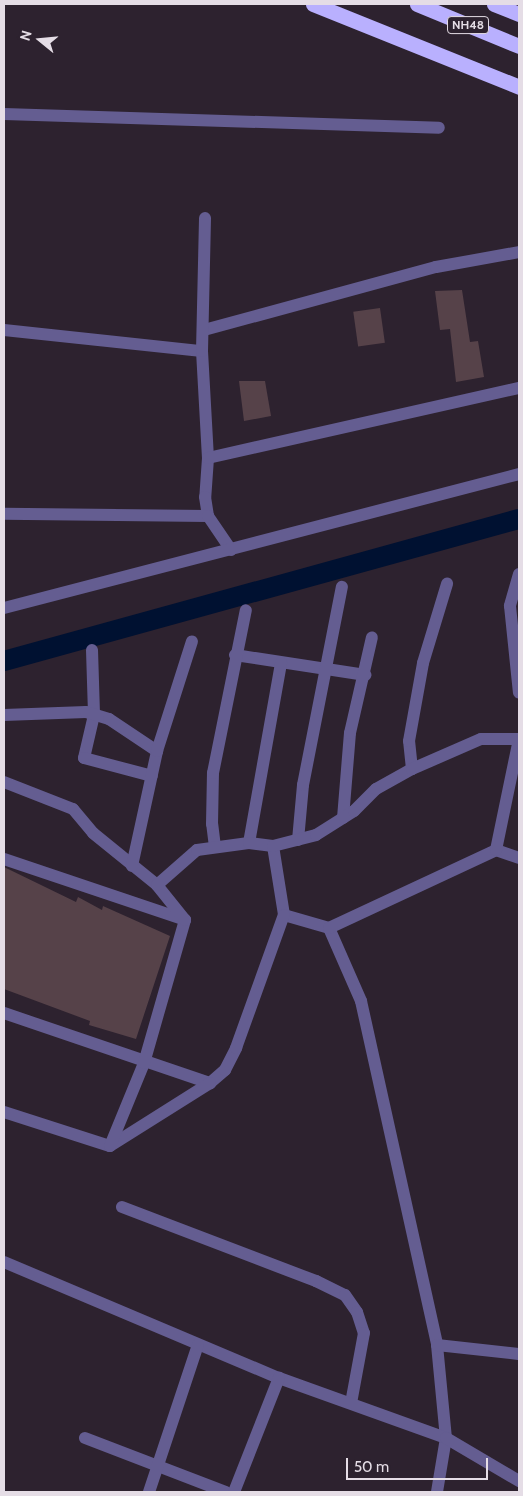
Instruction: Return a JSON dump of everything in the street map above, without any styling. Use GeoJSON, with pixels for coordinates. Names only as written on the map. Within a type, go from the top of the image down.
{"type":"FeatureCollection","features":[{"type":"Feature","properties":{"kind":"highway"},"geometry":{"type":"LineString","coordinates":[[313,4],[519,87]]}},
{"type":"Feature","properties":{"kind":"highway","name":"NH48"},"geometry":{"type":"LineString","coordinates":[[417,4],[519,46]]}},
{"type":"Feature","properties":{"kind":"highway","name":"NH48"},"geometry":{"type":"LineString","coordinates":[[494,4],[519,14]]}},
{"type":"Feature","properties":{"kind":"street"},"geometry":{"type":"LineString","coordinates":[[4,114],[439,128]]}},
{"type":"Feature","properties":{"kind":"street"},"geometry":{"type":"LineString","coordinates":[[205,218],[204,330],[202,351],[208,458],[205,497],[208,516],[231,550]]}},
{"type":"Feature","properties":{"kind":"street"},"geometry":{"type":"LineString","coordinates":[[204,330],[436,266],[519,252]]}},
{"type":"Feature","properties":{"kind":"street"},"geometry":{"type":"LineString","coordinates":[[4,330],[202,351]]}},
{"type":"Feature","properties":{"kind":"street"},"geometry":{"type":"LineString","coordinates":[[208,458],[519,388]]}},
{"type":"Feature","properties":{"kind":"street"},"geometry":{"type":"LineString","coordinates":[[4,608],[519,474]]}},
{"type":"Feature","properties":{"kind":"street"},"geometry":{"type":"LineString","coordinates":[[4,514],[208,516]]}},
{"type":"Feature","properties":{"kind":"street"},"geometry":{"type":"LineString","coordinates":[[519,574],[510,606],[519,692]]}},
{"type":"Feature","properties":{"kind":"street"},"geometry":{"type":"LineString","coordinates":[[412,769],[409,741],[423,663],[447,584]]}},
{"type":"Feature","properties":{"kind":"street"},"geometry":{"type":"LineString","coordinates":[[298,840],[303,785],[342,588]]}},
{"type":"Feature","properties":{"kind":"street"},"geometry":{"type":"LineString","coordinates":[[215,847],[212,824],[213,773],[235,656],[246,610]]}},
{"type":"Feature","properties":{"kind":"street"},"geometry":{"type":"LineString","coordinates":[[343,818],[350,733],[366,675],[372,637]]}},
{"type":"Feature","properties":{"kind":"street"},"geometry":{"type":"LineString","coordinates":[[132,866],[156,751],[192,641]]}},
{"type":"Feature","properties":{"kind":"street"},"geometry":{"type":"LineString","coordinates":[[92,650],[94,715],[84,758],[152,776]]}},
{"type":"Feature","properties":{"kind":"street"},"geometry":{"type":"LineString","coordinates":[[235,656],[366,675]]}},
{"type":"Feature","properties":{"kind":"street"},"geometry":{"type":"LineString","coordinates":[[249,843],[282,663]]}},
{"type":"Feature","properties":{"kind":"street"},"geometry":{"type":"LineString","coordinates":[[4,715],[94,715],[109,719],[156,751]]}},
{"type":"Feature","properties":{"kind":"street"},"geometry":{"type":"LineString","coordinates":[[157,885],[197,850],[249,843],[273,846],[316,835],[343,818],[376,789],[412,769],[481,739],[519,739],[496,850]]}},
{"type":"Feature","properties":{"kind":"street"},"geometry":{"type":"LineString","coordinates":[[4,782],[73,809],[93,833],[157,885],[185,920]]}},
{"type":"Feature","properties":{"kind":"street"},"geometry":{"type":"LineString","coordinates":[[4,1112],[110,1146],[210,1083],[225,1070],[236,1048],[284,915],[273,846]]}},
{"type":"Feature","properties":{"kind":"street"},"geometry":{"type":"LineString","coordinates":[[284,915],[329,928],[496,850],[519,858]]}},
{"type":"Feature","properties":{"kind":"street"},"geometry":{"type":"LineString","coordinates":[[4,859],[185,920]]}},
{"type":"Feature","properties":{"kind":"street"},"geometry":{"type":"LineString","coordinates":[[110,1146],[144,1063],[185,920]]}},
{"type":"Feature","properties":{"kind":"street"},"geometry":{"type":"LineString","coordinates":[[329,928],[361,1001],[437,1346],[446,1438],[437,1492]]}},
{"type":"Feature","properties":{"kind":"street"},"geometry":{"type":"LineString","coordinates":[[4,1013],[144,1063],[210,1083]]}},
{"type":"Feature","properties":{"kind":"street"},"geometry":{"type":"LineString","coordinates":[[122,1207],[316,1281],[345,1295],[357,1312],[364,1333],[351,1403]]}},
{"type":"Feature","properties":{"kind":"street"},"geometry":{"type":"LineString","coordinates":[[4,1262],[279,1378],[446,1438],[519,1481]]}},
{"type":"Feature","properties":{"kind":"street"},"geometry":{"type":"LineString","coordinates":[[149,1492],[198,1345]]}},
{"type":"Feature","properties":{"kind":"street"},"geometry":{"type":"LineString","coordinates":[[437,1346],[519,1354]]}},
{"type":"Feature","properties":{"kind":"street"},"geometry":{"type":"LineString","coordinates":[[234,1492],[279,1378]]}},
{"type":"Feature","properties":{"kind":"street"},"geometry":{"type":"LineString","coordinates":[[85,1438],[226,1492]]}},
{"type":"Feature","properties":{"kind":"building"},"geometry":{"type":"Polygon","coordinates":[[[462,290],[470,342],[478,341],[484,377],[456,382],[450,329],[440,330],[435,291],[462,290]]]}},
{"type":"Feature","properties":{"kind":"building"},"geometry":{"type":"Polygon","coordinates":[[[380,308],[385,343],[358,346],[353,312],[380,308]]]}},
{"type":"Feature","properties":{"kind":"building"},"geometry":{"type":"Polygon","coordinates":[[[239,381],[265,381],[271,416],[244,421],[239,381]]]}},
{"type":"Feature","properties":{"kind":"building"},"geometry":{"type":"Polygon","coordinates":[[[4,867],[76,902],[78,897],[102,910],[103,906],[170,936],[136,1039],[89,1025],[90,1021],[4,989],[4,867]]]}},
{"type":"Feature","properties":{"kind":"waterway"},"geometry":{"type":"LineString","coordinates":[[4,661],[519,519]]}}]}
